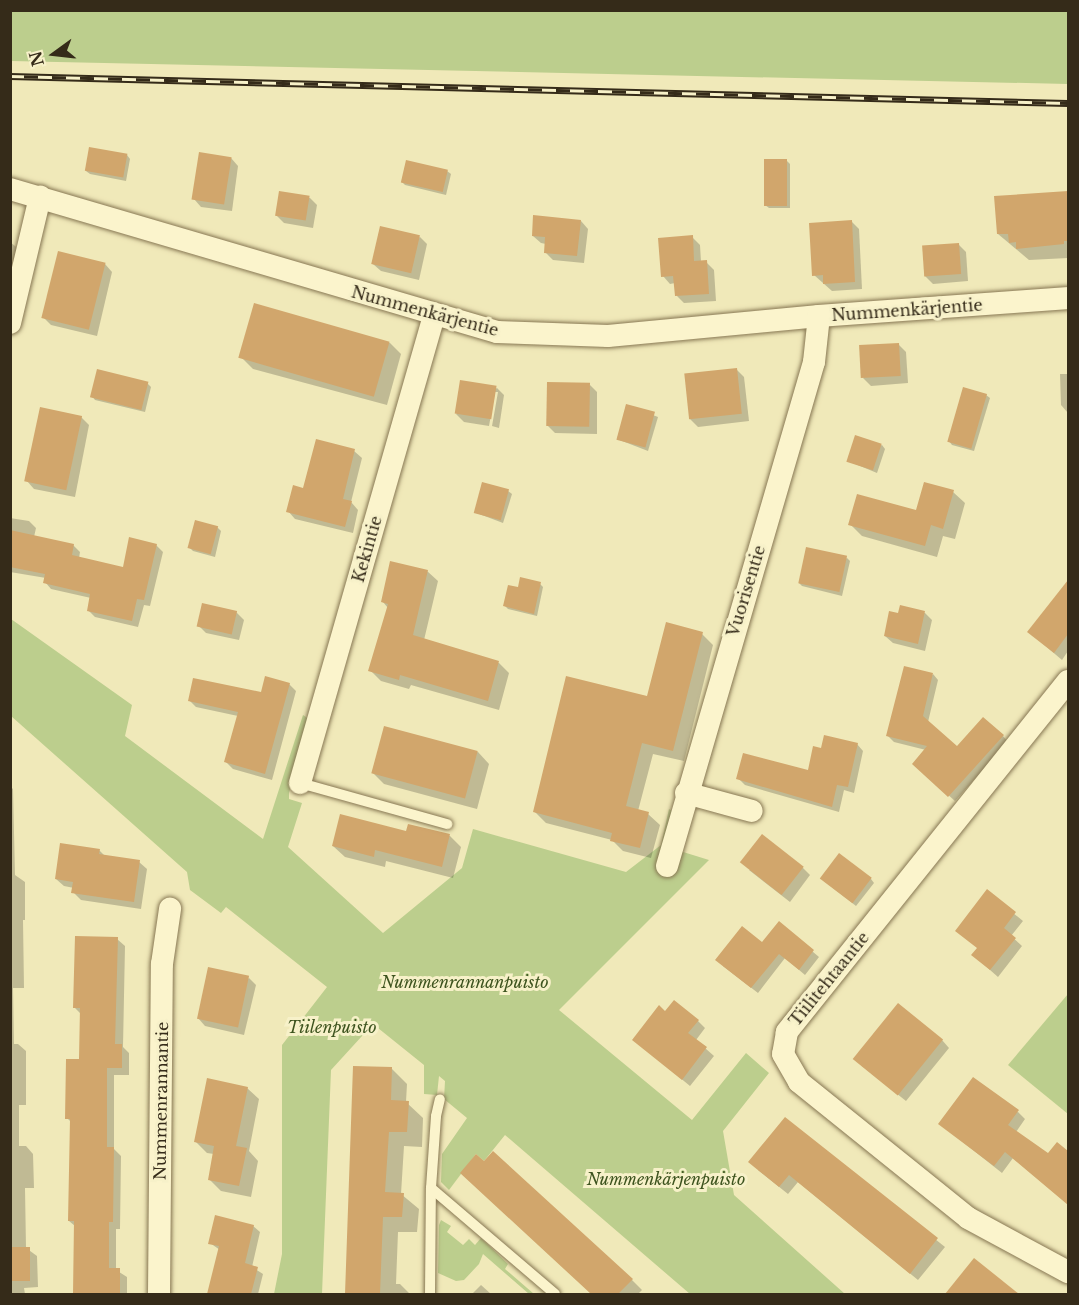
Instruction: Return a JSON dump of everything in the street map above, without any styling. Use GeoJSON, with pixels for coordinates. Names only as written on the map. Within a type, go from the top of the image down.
{"type":"FeatureCollection","features":[{"type":"Feature","properties":{"kind":"street","name":"Nummenkärjentie"},"geometry":{"type":"LineString","coordinates":[[10,189],[434,316],[497,332],[608,336],[819,316],[1068,298]]}},
{"type":"Feature","properties":{"kind":"street"},"geometry":{"type":"LineString","coordinates":[[10,323],[40,197]]}},
{"type":"Feature","properties":{"kind":"street","name":"Kekintie"},"geometry":{"type":"LineString","coordinates":[[300,783],[434,316]]}},
{"type":"Feature","properties":{"kind":"street","name":"Vuorisentie"},"geometry":{"type":"LineString","coordinates":[[667,866],[814,362],[819,316]]}},
{"type":"Feature","properties":{"kind":"street","name":"Tiilitehtaantie"},"geometry":{"type":"LineString","coordinates":[[1068,681],[787,1032],[783,1054],[799,1082],[968,1218],[1068,1272]]}},
{"type":"Feature","properties":{"kind":"street"},"geometry":{"type":"LineString","coordinates":[[687,793],[752,811]]}},
{"type":"Feature","properties":{"kind":"street","name":"Nummenrannantie"},"geometry":{"type":"LineString","coordinates":[[159,1294],[162,964],[170,909]]}},
{"type":"Feature","properties":{"kind":"lane"},"geometry":{"type":"LineString","coordinates":[[300,783],[447,824]]}},
{"type":"Feature","properties":{"kind":"lane"},"geometry":{"type":"LineString","coordinates":[[430,1294],[431,1188],[436,1116],[440,1100]]}},
{"type":"Feature","properties":{"kind":"lane"},"geometry":{"type":"LineString","coordinates":[[431,1188],[555,1294]]}},
{"type":"Feature","properties":{"kind":"green space"},"geometry":{"type":"Polygon","coordinates":[[[11,10],[1068,11],[1068,84],[11,61],[11,10]]]}},
{"type":"Feature","properties":{"kind":"green space"},"geometry":{"type":"Polygon","coordinates":[[[11,619],[132,705],[125,736],[263,839],[303,715],[306,717],[310,722],[289,793],[289,799],[302,803],[288,847],[383,933],[462,868],[473,829],[626,872],[661,845],[669,809],[674,812],[667,847],[709,860],[559,1010],[692,1120],[746,1053],[769,1073],[723,1131],[734,1195],[845,1294],[690,1294],[505,1135],[484,1161],[476,1154],[449,1190],[441,1182],[442,1154],[467,1118],[444,1099],[445,1081],[439,1076],[437,1095],[424,1094],[424,1065],[373,1024],[331,1070],[322,1294],[274,1294],[282,1254],[282,1045],[327,987],[226,907],[221,913],[190,890],[187,872],[11,716],[11,619]]]}},
{"type":"Feature","properties":{"kind":"green space"},"geometry":{"type":"Polygon","coordinates":[[[1068,994],[1068,1114],[1008,1065],[1068,994]]]}},
{"type":"Feature","properties":{"kind":"green space"},"geometry":{"type":"Polygon","coordinates":[[[441,1220],[451,1226],[447,1232],[463,1245],[469,1239],[475,1245],[481,1238],[508,1264],[505,1269],[534,1294],[529,1294],[483,1254],[479,1264],[464,1280],[456,1281],[438,1273],[441,1220]]]}},
{"type":"Feature","properties":{"kind":"building"},"geometry":{"type":"Polygon","coordinates":[[[89,147],[127,154],[123,177],[85,171],[89,147]]]}},
{"type":"Feature","properties":{"kind":"building"},"geometry":{"type":"Polygon","coordinates":[[[199,152],[232,157],[224,205],[191,199],[199,152]]]}},
{"type":"Feature","properties":{"kind":"building"},"geometry":{"type":"Polygon","coordinates":[[[764,159],[787,159],[787,206],[764,206],[764,159]]]}},
{"type":"Feature","properties":{"kind":"building"},"geometry":{"type":"Polygon","coordinates":[[[406,160],[448,170],[443,192],[401,182],[406,160]]]}},
{"type":"Feature","properties":{"kind":"building"},"geometry":{"type":"Polygon","coordinates":[[[279,191],[310,196],[306,221],[275,216],[279,191]]]}},
{"type":"Feature","properties":{"kind":"building"},"geometry":{"type":"Polygon","coordinates":[[[1068,191],[1068,241],[1064,241],[1064,244],[1016,249],[1016,242],[1009,243],[1008,234],[997,234],[994,196],[1068,191]]]}},
{"type":"Feature","properties":{"kind":"building"},"geometry":{"type":"Polygon","coordinates":[[[533,215],[581,220],[577,256],[544,253],[545,237],[532,236],[533,215]]]}},
{"type":"Feature","properties":{"kind":"building"},"geometry":{"type":"Polygon","coordinates":[[[852,220],[855,282],[823,284],[823,275],[812,276],[809,223],[852,220]]]}},
{"type":"Feature","properties":{"kind":"building"},"geometry":{"type":"Polygon","coordinates":[[[380,226],[420,235],[411,273],[371,264],[380,226]]]}},
{"type":"Feature","properties":{"kind":"building"},"geometry":{"type":"Polygon","coordinates":[[[693,235],[694,261],[707,260],[709,294],[675,296],[673,276],[661,277],[658,238],[693,235]]]}},
{"type":"Feature","properties":{"kind":"building"},"geometry":{"type":"Polygon","coordinates":[[[959,243],[961,274],[924,277],[922,246],[959,243]]]}},
{"type":"Feature","properties":{"kind":"building"},"geometry":{"type":"Polygon","coordinates":[[[58,251],[106,263],[89,330],[41,318],[58,251]]]}},
{"type":"Feature","properties":{"kind":"building"},"geometry":{"type":"Polygon","coordinates":[[[254,303],[390,342],[374,397],[238,358],[254,303]]]}},
{"type":"Feature","properties":{"kind":"building"},"geometry":{"type":"Polygon","coordinates":[[[899,343],[901,376],[861,378],[859,345],[899,343]]]}},
{"type":"Feature","properties":{"kind":"building"},"geometry":{"type":"Polygon","coordinates":[[[737,368],[742,414],[689,419],[684,374],[737,368]]]}},
{"type":"Feature","properties":{"kind":"building"},"geometry":{"type":"Polygon","coordinates":[[[97,369],[148,382],[141,410],[90,397],[97,369]]]}},
{"type":"Feature","properties":{"kind":"building"},"geometry":{"type":"Polygon","coordinates":[[[460,380],[497,386],[491,419],[455,414],[460,380]]]}},
{"type":"Feature","properties":{"kind":"building"},"geometry":{"type":"Polygon","coordinates":[[[547,382],[590,383],[589,427],[546,426],[547,382]]]}},
{"type":"Feature","properties":{"kind":"building"},"geometry":{"type":"Polygon","coordinates":[[[963,387],[987,394],[971,449],[947,442],[963,387]]]}},
{"type":"Feature","properties":{"kind":"building"},"geometry":{"type":"Polygon","coordinates":[[[626,404],[655,412],[645,448],[616,440],[626,404]]]}},
{"type":"Feature","properties":{"kind":"building"},"geometry":{"type":"Polygon","coordinates":[[[40,407],[82,416],[66,490],[24,481],[40,407]]]}},
{"type":"Feature","properties":{"kind":"building"},"geometry":{"type":"Polygon","coordinates":[[[855,435],[882,444],[873,470],[846,462],[855,435]]]}},
{"type":"Feature","properties":{"kind":"building"},"geometry":{"type":"Polygon","coordinates":[[[316,439],[355,449],[343,499],[352,501],[345,527],[286,512],[293,485],[303,488],[316,439]]]}},
{"type":"Feature","properties":{"kind":"building"},"geometry":{"type":"Polygon","coordinates":[[[482,482],[509,489],[501,520],[474,513],[482,482]]]}},
{"type":"Feature","properties":{"kind":"building"},"geometry":{"type":"Polygon","coordinates":[[[924,482],[954,490],[943,529],[931,525],[925,546],[848,525],[857,494],[916,510],[924,482]]]}},
{"type":"Feature","properties":{"kind":"building"},"geometry":{"type":"Polygon","coordinates":[[[195,520],[218,526],[211,554],[187,548],[195,520]]]}},
{"type":"Feature","properties":{"kind":"building"},"geometry":{"type":"Polygon","coordinates":[[[10,530],[74,544],[72,555],[123,567],[129,537],[157,544],[144,600],[137,599],[132,621],[87,611],[90,594],[43,583],[45,574],[10,567],[10,530]]]}},
{"type":"Feature","properties":{"kind":"building"},"geometry":{"type":"Polygon","coordinates":[[[806,547],[847,556],[839,592],[798,583],[806,547]]]}},
{"type":"Feature","properties":{"kind":"building"},"geometry":{"type":"Polygon","coordinates":[[[390,561],[428,570],[413,635],[499,661],[488,701],[400,675],[399,680],[368,671],[388,604],[381,602],[390,561]]]}},
{"type":"Feature","properties":{"kind":"building"},"geometry":{"type":"Polygon","coordinates":[[[520,577],[541,582],[534,614],[503,606],[508,585],[518,587],[520,577]]]}},
{"type":"Feature","properties":{"kind":"building"},"geometry":{"type":"Polygon","coordinates":[[[1068,580],[1068,634],[1054,653],[1027,632],[1068,580]]]}},
{"type":"Feature","properties":{"kind":"building"},"geometry":{"type":"Polygon","coordinates":[[[202,603],[237,611],[232,634],[197,626],[202,603]]]}},
{"type":"Feature","properties":{"kind":"building"},"geometry":{"type":"Polygon","coordinates":[[[900,605],[925,611],[918,644],[884,636],[889,611],[898,613],[900,605]]]}},
{"type":"Feature","properties":{"kind":"building"},"geometry":{"type":"Polygon","coordinates":[[[666,622],[703,632],[673,751],[642,743],[626,806],[649,812],[640,848],[610,841],[612,833],[533,812],[566,676],[647,696],[666,622]]]}},
{"type":"Feature","properties":{"kind":"building"},"geometry":{"type":"Polygon","coordinates":[[[904,666],[933,673],[923,716],[957,746],[983,717],[1004,735],[948,797],[912,764],[927,746],[886,736],[904,666]]]}},
{"type":"Feature","properties":{"kind":"building"},"geometry":{"type":"Polygon","coordinates":[[[265,676],[290,683],[265,774],[224,762],[238,712],[188,701],[193,678],[261,692],[265,676]]]}},
{"type":"Feature","properties":{"kind":"building"},"geometry":{"type":"Polygon","coordinates":[[[384,726],[478,751],[465,798],[371,773],[384,726]]]}},
{"type":"Feature","properties":{"kind":"building"},"geometry":{"type":"Polygon","coordinates":[[[824,735],[858,743],[848,787],[837,785],[832,807],[736,779],[743,753],[808,770],[813,746],[821,748],[824,735]]]}},
{"type":"Feature","properties":{"kind":"building"},"geometry":{"type":"Polygon","coordinates":[[[340,814],[406,831],[408,824],[450,834],[442,867],[375,850],[374,857],[332,846],[340,814]]]}},
{"type":"Feature","properties":{"kind":"building"},"geometry":{"type":"Polygon","coordinates":[[[762,834],[804,867],[782,895],[740,862],[762,834]]]}},
{"type":"Feature","properties":{"kind":"building"},"geometry":{"type":"Polygon","coordinates":[[[60,843],[100,849],[99,854],[140,860],[134,902],[71,893],[73,882],[55,879],[60,843]]]}},
{"type":"Feature","properties":{"kind":"building"},"geometry":{"type":"Polygon","coordinates":[[[839,853],[872,878],[852,903],[820,879],[839,853]]]}},
{"type":"Feature","properties":{"kind":"building"},"geometry":{"type":"Polygon","coordinates":[[[987,889],[1016,912],[1004,928],[1016,938],[990,970],[971,955],[977,948],[955,931],[987,889]]]}},
{"type":"Feature","properties":{"kind":"building"},"geometry":{"type":"Polygon","coordinates":[[[779,921],[814,950],[799,970],[779,954],[751,988],[715,960],[742,926],[762,942],[779,921]]]}},
{"type":"Feature","properties":{"kind":"building"},"geometry":{"type":"Polygon","coordinates":[[[75,936],[118,937],[115,1044],[122,1044],[122,1068],[107,1068],[107,1147],[114,1147],[113,1222],[109,1222],[109,1268],[120,1268],[120,1294],[73,1294],[74,1221],[68,1221],[70,1119],[65,1119],[66,1059],[79,1059],[80,1008],[73,1008],[75,936]]]}},
{"type":"Feature","properties":{"kind":"building"},"geometry":{"type":"Polygon","coordinates":[[[208,967],[249,976],[238,1028],[197,1019],[208,967]]]}},
{"type":"Feature","properties":{"kind":"building"},"geometry":{"type":"Polygon","coordinates":[[[674,1000],[699,1020],[688,1033],[707,1047],[682,1080],[632,1040],[659,1005],[665,1011],[674,1000]]]}},
{"type":"Feature","properties":{"kind":"building"},"geometry":{"type":"Polygon","coordinates":[[[898,1003],[943,1040],[898,1095],[853,1059],[898,1003]]]}},
{"type":"Feature","properties":{"kind":"building"},"geometry":{"type":"Polygon","coordinates":[[[353,1066],[392,1067],[391,1100],[409,1101],[407,1132],[389,1132],[385,1192],[404,1193],[402,1217],[383,1217],[380,1294],[345,1294],[353,1066]]]}},
{"type":"Feature","properties":{"kind":"building"},"geometry":{"type":"Polygon","coordinates":[[[973,1077],[1019,1110],[1008,1125],[1048,1153],[1057,1142],[1068,1151],[1068,1205],[1005,1152],[994,1166],[938,1124],[973,1077]]]}},
{"type":"Feature","properties":{"kind":"building"},"geometry":{"type":"Polygon","coordinates":[[[207,1078],[248,1087],[236,1146],[247,1148],[239,1186],[208,1180],[214,1146],[194,1142],[207,1078]]]}},
{"type":"Feature","properties":{"kind":"building"},"geometry":{"type":"Polygon","coordinates":[[[785,1117],[938,1238],[910,1274],[789,1175],[779,1187],[748,1162],[785,1117]]]}},
{"type":"Feature","properties":{"kind":"building"},"geometry":{"type":"Polygon","coordinates":[[[493,1151],[633,1279],[618,1294],[591,1294],[460,1173],[476,1154],[484,1161],[493,1151]]]}},
{"type":"Feature","properties":{"kind":"building"},"geometry":{"type":"Polygon","coordinates":[[[215,1215],[254,1225],[245,1263],[258,1267],[251,1294],[207,1294],[219,1246],[208,1244],[215,1215]]]}},
{"type":"Feature","properties":{"kind":"building"},"geometry":{"type":"Polygon","coordinates":[[[10,1247],[30,1247],[30,1281],[10,1281],[10,1247]]]}},
{"type":"Feature","properties":{"kind":"building"},"geometry":{"type":"Polygon","coordinates":[[[974,1258],[1019,1294],[945,1294],[974,1258]]]}},
{"type":"Feature","properties":{"kind":"railway"},"geometry":{"type":"LineString","coordinates":[[10,76],[1068,103]]}},
{"type":"Feature","properties":{"kind":"park label","name":"Nummenrannanpuisto"},"geometry":{"type":"Point","coordinates":[465,982]}},
{"type":"Feature","properties":{"kind":"park label","name":"Tiilenpuisto"},"geometry":{"type":"Point","coordinates":[332,1027]}},
{"type":"Feature","properties":{"kind":"park label","name":"Nummenkärjenpuisto"},"geometry":{"type":"Point","coordinates":[666,1179]}}]}
